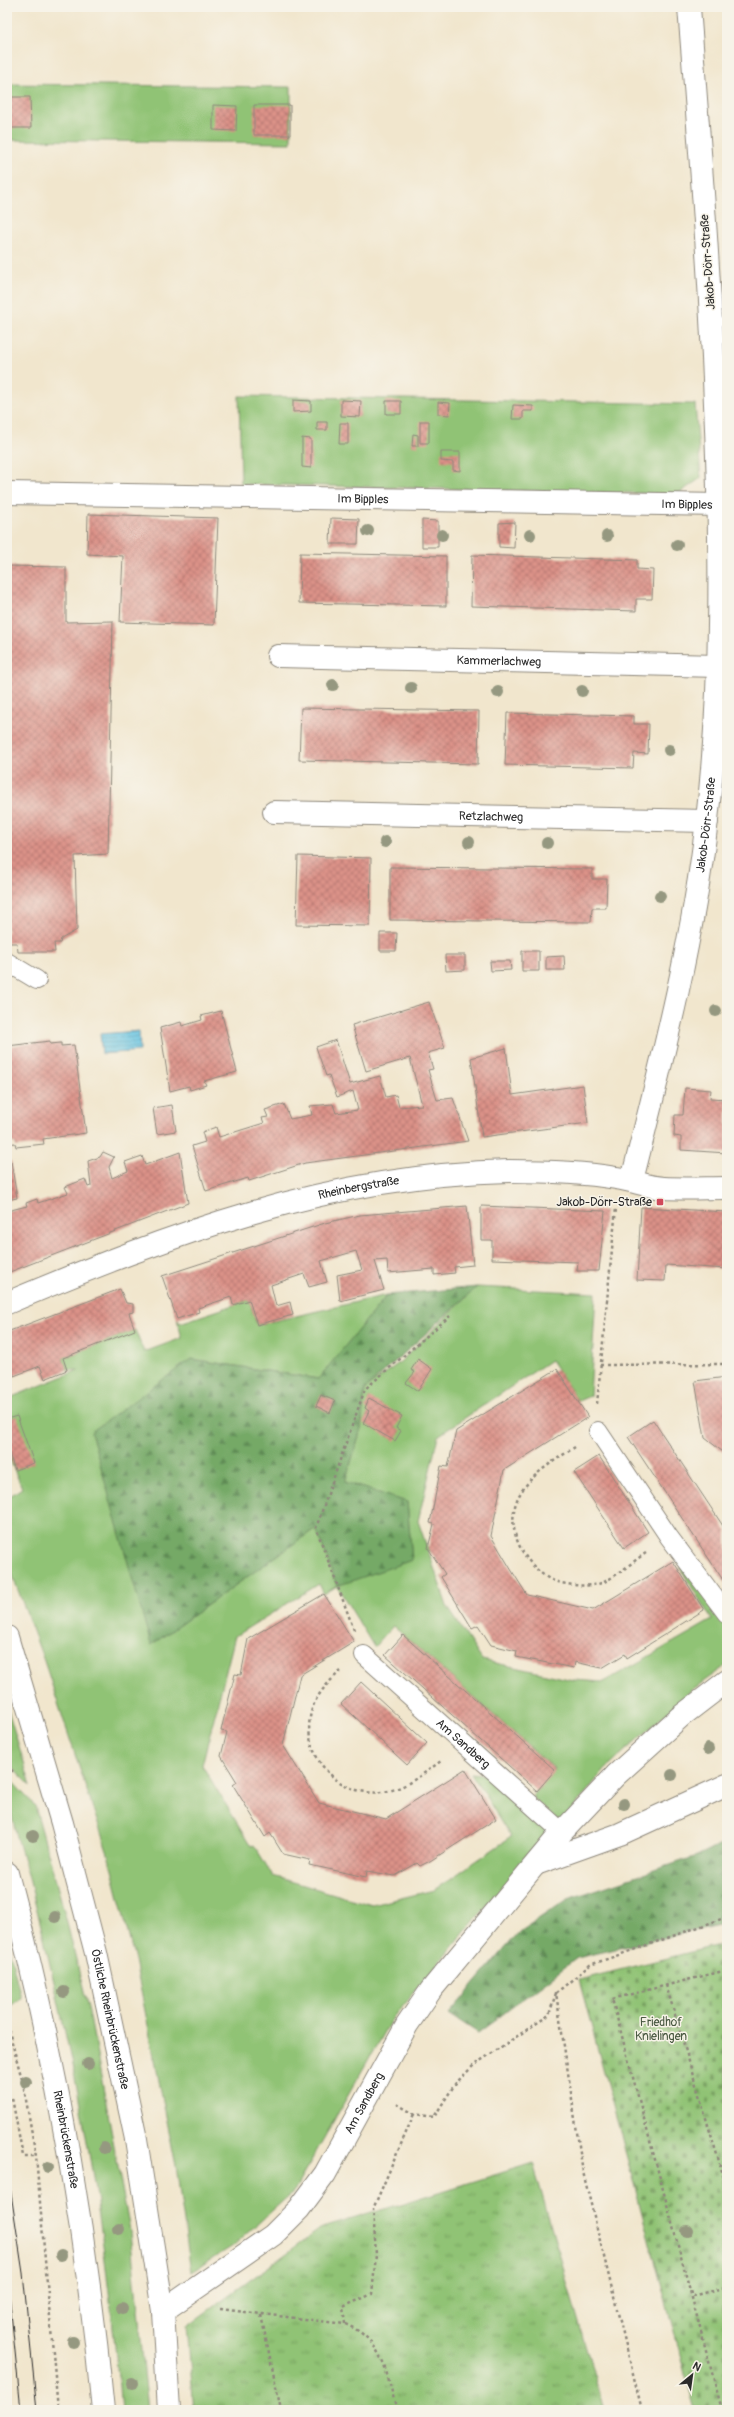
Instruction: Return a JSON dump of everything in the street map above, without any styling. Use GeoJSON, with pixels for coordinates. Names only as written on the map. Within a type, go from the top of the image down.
{"type":"FeatureCollection","features":[{"type":"Feature","properties":{"kind":"street","name":"Jakob-Dörr-Straße"},"geometry":{"type":"LineString","coordinates":[[626,1179],[676,1002],[694,908],[707,821],[719,666],[720,505],[710,275],[689,7]]}},
{"type":"Feature","properties":{"kind":"street","name":"Im Bipples"},"geometry":{"type":"LineString","coordinates":[[7,494],[720,505]]}},
{"type":"Feature","properties":{"kind":"street","name":"Kammerlachweg"},"geometry":{"type":"LineString","coordinates":[[278,656],[719,666]]}},
{"type":"Feature","properties":{"kind":"street","name":"Retzlachweg"},"geometry":{"type":"LineString","coordinates":[[274,812],[707,821]]}},
{"type":"Feature","properties":{"kind":"street","name":"Rheinbergstraße"},"geometry":{"type":"LineString","coordinates":[[7,1303],[108,1260],[179,1234],[324,1192],[397,1180],[465,1173],[558,1172],[626,1179],[661,1188],[727,1188]]}},
{"type":"Feature","properties":{"kind":"street","name":"Östliche Rheinbrückenstraße"},"geometry":{"type":"LineString","coordinates":[[7,1637],[62,1824],[96,1953],[136,2138],[163,2310],[169,2410]]}},
{"type":"Feature","properties":{"kind":"street","name":"Am Sandberg"},"geometry":{"type":"LineString","coordinates":[[163,2310],[196,2289],[273,2235],[298,2209],[325,2174],[407,2025],[431,1990],[562,1832],[616,1774],[680,1717],[727,1681]]}},
{"type":"Feature","properties":{"kind":"street"},"geometry":{"type":"LineString","coordinates":[[535,1864],[620,1834],[727,1784]]}},
{"type":"Feature","properties":{"kind":"street","name":"Rheinbrückenstraße"},"geometry":{"type":"LineString","coordinates":[[7,1873],[44,2020],[61,2105],[95,2326],[103,2410]]}},
{"type":"Feature","properties":{"kind":"lane"},"geometry":{"type":"LineString","coordinates":[[7,962],[37,980]]}},
{"type":"Feature","properties":{"kind":"lane"},"geometry":{"type":"LineString","coordinates":[[598,1431],[669,1537],[727,1614]]}},
{"type":"Feature","properties":{"kind":"lane","name":"Am Sandberg"},"geometry":{"type":"LineString","coordinates":[[364,1655],[562,1832]]}},
{"type":"Feature","properties":{"kind":"path"},"geometry":{"type":"LineString","coordinates":[[626,1179],[600,1365],[597,1402],[598,1431],[546,1466],[527,1484],[518,1499],[513,1528],[517,1542],[525,1556],[546,1577],[561,1583],[581,1586],[603,1583],[669,1537]]}},
{"type":"Feature","properties":{"kind":"path"},"geometry":{"type":"LineString","coordinates":[[450,1316],[365,1389],[316,1528],[364,1655],[328,1682],[312,1709],[309,1733],[312,1747],[324,1768],[336,1780],[368,1793],[384,1792],[409,1783],[465,1745]]}},
{"type":"Feature","properties":{"kind":"path"},"geometry":{"type":"LineString","coordinates":[[600,1365],[727,1364]]}},
{"type":"Feature","properties":{"kind":"path"},"geometry":{"type":"LineString","coordinates":[[371,2090],[414,2114],[434,2117],[455,2084],[474,2065],[548,2015],[556,1993],[590,1965],[727,1917]]}},
{"type":"Feature","properties":{"kind":"path"},"geometry":{"type":"LineString","coordinates":[[722,2410],[693,2296],[612,1999],[727,1970]]}},
{"type":"Feature","properties":{"kind":"path"},"geometry":{"type":"LineString","coordinates":[[666,1985],[727,2188]]}},
{"type":"Feature","properties":{"kind":"path"},"geometry":{"type":"LineString","coordinates":[[556,1993],[583,2172],[642,2410]]}},
{"type":"Feature","properties":{"kind":"path"},"geometry":{"type":"LineString","coordinates":[[7,2024],[23,2083],[36,2156],[58,2410]]}},
{"type":"Feature","properties":{"kind":"path"},"geometry":{"type":"LineString","coordinates":[[7,2099],[12,2098],[23,2156],[36,2156]]}},
{"type":"Feature","properties":{"kind":"path"},"geometry":{"type":"LineString","coordinates":[[345,2324],[343,2307],[372,2294],[376,2255],[373,2209],[414,2114]]}},
{"type":"Feature","properties":{"kind":"path"},"geometry":{"type":"LineString","coordinates":[[693,2296],[727,2287]]}},
{"type":"Feature","properties":{"kind":"path"},"geometry":{"type":"LineString","coordinates":[[196,2289],[212,2308],[345,2324],[368,2337],[378,2350],[397,2410]]}},
{"type":"Feature","properties":{"kind":"path"},"geometry":{"type":"LineString","coordinates":[[261,2314],[281,2410]]}},
{"type":"Feature","properties":{"kind":"green space"},"geometry":{"type":"Polygon","coordinates":[[[7,84],[291,87],[291,143],[7,140],[7,84]]]}},
{"type":"Feature","properties":{"kind":"green space"},"geometry":{"type":"Polygon","coordinates":[[[239,396],[695,404],[701,478],[678,494],[241,484],[239,396]]]}},
{"type":"Feature","properties":{"kind":"green space"},"geometry":{"type":"Polygon","coordinates":[[[477,1287],[596,1293],[590,1396],[578,1401],[551,1360],[438,1436],[418,1521],[447,1606],[482,1660],[573,1680],[604,1682],[712,1620],[680,1568],[689,1567],[727,1624],[727,1665],[693,1689],[605,1769],[561,1824],[532,1797],[555,1769],[393,1626],[374,1647],[337,1586],[324,1594],[319,1584],[235,1636],[202,1765],[251,1846],[254,1845],[273,1876],[372,1905],[434,1890],[511,1837],[471,1773],[488,1775],[549,1831],[389,2023],[294,2191],[233,2246],[191,2272],[176,2166],[135,1961],[108,1854],[44,1661],[7,1560],[7,1498],[22,1488],[7,1453],[7,1399],[79,1370],[67,1370],[63,1358],[135,1330],[144,1352],[182,1338],[177,1319],[180,1323],[249,1300],[257,1325],[387,1295],[319,1379],[191,1359],[151,1645],[316,1528],[412,1560],[407,1502],[345,1482],[361,1429],[365,1389],[400,1362],[477,1287]]]}},
{"type":"Feature","properties":{"kind":"green space"},"geometry":{"type":"Polygon","coordinates":[[[477,1287],[365,1389],[361,1429],[345,1482],[407,1502],[412,1560],[337,1586],[316,1528],[151,1645],[91,1432],[191,1359],[318,1379],[387,1295],[477,1287]]]}},
{"type":"Feature","properties":{"kind":"green space"},"geometry":{"type":"Polygon","coordinates":[[[7,1707],[31,1786],[16,1771],[7,1756],[7,1707]]]}},
{"type":"Feature","properties":{"kind":"green space"},"geometry":{"type":"Polygon","coordinates":[[[7,1776],[35,1806],[63,1907],[89,2012],[130,2231],[148,2410],[121,2410],[106,2266],[84,2123],[48,1957],[31,1886],[12,1818],[9,1804],[7,1776]]]}},
{"type":"Feature","properties":{"kind":"green space"},"geometry":{"type":"Polygon","coordinates":[[[727,1841],[727,1923],[577,1958],[478,2033],[449,2014],[520,1931],[568,1899],[697,1856],[727,1841]]]}},
{"type":"Feature","properties":{"kind":"green space"},"geometry":{"type":"Polygon","coordinates":[[[7,1940],[21,1998],[9,2007],[7,1995],[7,1940]]]}},
{"type":"Feature","properties":{"kind":"green space","name":"Friedhof Knielingen"},"geometry":{"type":"Polygon","coordinates":[[[727,1943],[727,2410],[695,2410],[579,1980],[727,1943]]]}},
{"type":"Feature","properties":{"kind":"green space"},"geometry":{"type":"Polygon","coordinates":[[[533,2163],[604,2410],[194,2410],[187,2326],[320,2229],[533,2163]]]}},
{"type":"Feature","properties":{"kind":"water"},"geometry":{"type":"Polygon","coordinates":[[[139,1031],[140,1051],[102,1054],[100,1034],[139,1031]]]}},
{"type":"Feature","properties":{"kind":"building"},"geometry":{"type":"Polygon","coordinates":[[[7,97],[30,97],[31,128],[7,128],[7,97]]]}},
{"type":"Feature","properties":{"kind":"building"},"geometry":{"type":"Polygon","coordinates":[[[213,105],[237,106],[236,131],[213,130],[213,105]]]}},
{"type":"Feature","properties":{"kind":"building"},"geometry":{"type":"Polygon","coordinates":[[[254,105],[290,105],[290,135],[254,135],[254,105]]]}},
{"type":"Feature","properties":{"kind":"building"},"geometry":{"type":"Polygon","coordinates":[[[293,400],[311,401],[311,411],[293,412],[293,400]]]}},
{"type":"Feature","properties":{"kind":"building"},"geometry":{"type":"Polygon","coordinates":[[[341,400],[361,401],[360,417],[341,416],[341,400]]]}},
{"type":"Feature","properties":{"kind":"building"},"geometry":{"type":"Polygon","coordinates":[[[386,401],[401,401],[401,414],[386,414],[386,401]]]}},
{"type":"Feature","properties":{"kind":"building"},"geometry":{"type":"Polygon","coordinates":[[[438,402],[450,403],[449,415],[438,414],[438,402]]]}},
{"type":"Feature","properties":{"kind":"building"},"geometry":{"type":"Polygon","coordinates":[[[513,405],[533,406],[533,411],[523,411],[523,419],[512,419],[513,405]]]}},
{"type":"Feature","properties":{"kind":"building"},"geometry":{"type":"Polygon","coordinates":[[[420,421],[429,421],[429,443],[420,443],[420,421]]]}},
{"type":"Feature","properties":{"kind":"building"},"geometry":{"type":"Polygon","coordinates":[[[317,422],[327,422],[327,430],[317,430],[317,422]]]}},
{"type":"Feature","properties":{"kind":"building"},"geometry":{"type":"Polygon","coordinates":[[[340,423],[348,423],[348,444],[339,444],[340,423]]]}},
{"type":"Feature","properties":{"kind":"building"},"geometry":{"type":"Polygon","coordinates":[[[413,434],[418,435],[418,446],[412,446],[413,434]]]}},
{"type":"Feature","properties":{"kind":"building"},"geometry":{"type":"Polygon","coordinates":[[[302,438],[311,439],[311,468],[302,467],[302,438]]]}},
{"type":"Feature","properties":{"kind":"building"},"geometry":{"type":"Polygon","coordinates":[[[441,452],[460,452],[460,471],[453,470],[453,462],[441,461],[441,452]]]}},
{"type":"Feature","properties":{"kind":"building"},"geometry":{"type":"Polygon","coordinates":[[[88,514],[218,518],[214,625],[120,622],[123,556],[87,554],[88,514]]]}},
{"type":"Feature","properties":{"kind":"building"},"geometry":{"type":"Polygon","coordinates":[[[331,518],[359,519],[358,544],[330,544],[331,518]]]}},
{"type":"Feature","properties":{"kind":"building"},"geometry":{"type":"Polygon","coordinates":[[[422,520],[438,521],[438,547],[422,547],[422,520]]]}},
{"type":"Feature","properties":{"kind":"building"},"geometry":{"type":"Polygon","coordinates":[[[515,522],[514,548],[499,547],[499,523],[515,522]]]}},
{"type":"Feature","properties":{"kind":"building"},"geometry":{"type":"Polygon","coordinates":[[[300,553],[446,556],[446,606],[299,603],[300,553]]]}},
{"type":"Feature","properties":{"kind":"building"},"geometry":{"type":"Polygon","coordinates":[[[472,555],[637,560],[637,569],[653,570],[652,599],[636,599],[636,611],[471,606],[472,555]]]}},
{"type":"Feature","properties":{"kind":"building"},"geometry":{"type":"Polygon","coordinates":[[[7,566],[66,567],[66,622],[113,621],[108,854],[75,856],[77,930],[61,939],[60,943],[54,943],[55,952],[18,952],[17,943],[7,943],[7,566]]]}},
{"type":"Feature","properties":{"kind":"building"},"geometry":{"type":"Polygon","coordinates":[[[301,708],[479,711],[478,764],[299,760],[301,708]]]}},
{"type":"Feature","properties":{"kind":"building"},"geometry":{"type":"Polygon","coordinates":[[[507,713],[634,716],[634,724],[649,724],[648,754],[634,753],[633,768],[505,765],[507,713]]]}},
{"type":"Feature","properties":{"kind":"building"},"geometry":{"type":"Polygon","coordinates":[[[298,856],[371,858],[370,926],[296,925],[298,856]]]}},
{"type":"Feature","properties":{"kind":"building"},"geometry":{"type":"Polygon","coordinates":[[[390,867],[592,869],[592,879],[607,879],[606,908],[592,908],[591,922],[390,920],[390,867]]]}},
{"type":"Feature","properties":{"kind":"building"},"geometry":{"type":"Polygon","coordinates":[[[380,933],[397,933],[396,951],[380,951],[380,933]]]}},
{"type":"Feature","properties":{"kind":"building"},"geometry":{"type":"Polygon","coordinates":[[[522,951],[539,951],[539,971],[522,971],[522,951]]]}},
{"type":"Feature","properties":{"kind":"building"},"geometry":{"type":"Polygon","coordinates":[[[445,955],[465,955],[465,970],[446,971],[445,955]]]}},
{"type":"Feature","properties":{"kind":"building"},"geometry":{"type":"Polygon","coordinates":[[[564,956],[565,970],[546,970],[546,957],[564,956]]]}},
{"type":"Feature","properties":{"kind":"building"},"geometry":{"type":"Polygon","coordinates":[[[490,961],[510,961],[511,970],[491,971],[490,961]]]}},
{"type":"Feature","properties":{"kind":"building"},"geometry":{"type":"Polygon","coordinates":[[[429,1002],[445,1048],[428,1053],[433,1069],[428,1070],[437,1100],[453,1098],[468,1141],[305,1163],[249,1181],[248,1178],[206,1191],[192,1146],[205,1142],[202,1132],[216,1127],[219,1137],[264,1123],[262,1118],[268,1117],[265,1110],[284,1104],[290,1119],[312,1115],[310,1106],[333,1104],[336,1113],[358,1110],[353,1091],[337,1097],[329,1075],[326,1076],[316,1047],[336,1040],[350,1084],[380,1076],[386,1097],[396,1095],[399,1107],[422,1105],[410,1058],[366,1071],[352,1025],[429,1002]]]}},
{"type":"Feature","properties":{"kind":"building"},"geometry":{"type":"Polygon","coordinates":[[[221,1011],[237,1072],[204,1081],[206,1085],[190,1090],[189,1086],[170,1091],[160,1028],[181,1022],[182,1026],[202,1020],[201,1016],[221,1011]]]}},
{"type":"Feature","properties":{"kind":"building"},"geometry":{"type":"Polygon","coordinates":[[[50,1041],[50,1044],[61,1043],[61,1046],[74,1045],[86,1133],[43,1139],[44,1144],[16,1147],[15,1143],[7,1144],[7,1046],[50,1041]]]}},
{"type":"Feature","properties":{"kind":"building"},"geometry":{"type":"Polygon","coordinates":[[[506,1048],[512,1095],[583,1085],[588,1123],[482,1137],[471,1058],[506,1048]]]}},
{"type":"Feature","properties":{"kind":"building"},"geometry":{"type":"Polygon","coordinates":[[[685,1088],[711,1090],[710,1098],[727,1099],[727,1153],[681,1150],[681,1137],[674,1136],[675,1115],[683,1115],[685,1088]]]}},
{"type":"Feature","properties":{"kind":"building"},"geometry":{"type":"Polygon","coordinates":[[[172,1105],[176,1131],[157,1134],[153,1108],[172,1105]]]}},
{"type":"Feature","properties":{"kind":"building"},"geometry":{"type":"Polygon","coordinates":[[[103,1152],[114,1157],[109,1167],[112,1178],[128,1171],[125,1162],[142,1156],[145,1165],[180,1152],[188,1203],[7,1273],[7,1211],[27,1206],[26,1203],[37,1199],[38,1203],[68,1193],[65,1187],[85,1179],[88,1187],[91,1186],[88,1161],[100,1157],[103,1152]]]}},
{"type":"Feature","properties":{"kind":"building"},"geometry":{"type":"Polygon","coordinates":[[[7,1161],[11,1161],[17,1198],[7,1200],[7,1161]]]}},
{"type":"Feature","properties":{"kind":"building"},"geometry":{"type":"Polygon","coordinates":[[[467,1206],[473,1265],[454,1267],[455,1273],[434,1275],[434,1269],[388,1273],[387,1260],[375,1261],[384,1290],[340,1301],[337,1275],[362,1270],[356,1251],[321,1261],[327,1282],[309,1287],[304,1274],[271,1285],[276,1306],[290,1302],[293,1315],[257,1325],[249,1300],[233,1305],[231,1297],[198,1308],[199,1312],[177,1319],[162,1276],[325,1223],[360,1215],[467,1206]]]}},
{"type":"Feature","properties":{"kind":"building"},"geometry":{"type":"Polygon","coordinates":[[[481,1206],[605,1211],[599,1271],[577,1271],[578,1262],[492,1259],[492,1240],[481,1240],[481,1206]]]}},
{"type":"Feature","properties":{"kind":"building"},"geometry":{"type":"Polygon","coordinates":[[[641,1207],[727,1212],[727,1269],[666,1265],[665,1281],[637,1280],[641,1207]]]}},
{"type":"Feature","properties":{"kind":"building"},"geometry":{"type":"Polygon","coordinates":[[[120,1289],[126,1303],[133,1304],[133,1312],[129,1313],[135,1330],[63,1358],[67,1370],[45,1379],[40,1366],[14,1376],[7,1358],[7,1332],[120,1289]]]}},
{"type":"Feature","properties":{"kind":"building"},"geometry":{"type":"Polygon","coordinates":[[[418,1359],[432,1369],[418,1391],[406,1383],[415,1372],[411,1370],[418,1359]]]}},
{"type":"Feature","properties":{"kind":"building"},"geometry":{"type":"Polygon","coordinates":[[[557,1369],[588,1417],[504,1470],[491,1536],[512,1571],[527,1595],[593,1610],[673,1561],[704,1610],[627,1658],[625,1654],[602,1668],[575,1662],[574,1668],[516,1657],[517,1651],[491,1645],[478,1625],[472,1628],[441,1577],[445,1574],[428,1548],[434,1524],[430,1523],[441,1466],[448,1467],[456,1431],[557,1369]]]}},
{"type":"Feature","properties":{"kind":"building"},"geometry":{"type":"Polygon","coordinates":[[[727,1377],[727,1455],[705,1438],[695,1381],[727,1377]]]}},
{"type":"Feature","properties":{"kind":"building"},"geometry":{"type":"Polygon","coordinates":[[[321,1395],[335,1401],[330,1413],[316,1406],[321,1395]]]}},
{"type":"Feature","properties":{"kind":"building"},"geometry":{"type":"Polygon","coordinates":[[[369,1398],[402,1416],[396,1428],[401,1431],[395,1441],[363,1423],[369,1411],[365,1408],[369,1398]]]}},
{"type":"Feature","properties":{"kind":"building"},"geometry":{"type":"Polygon","coordinates":[[[17,1416],[34,1463],[15,1470],[7,1448],[7,1419],[17,1416]]]}},
{"type":"Feature","properties":{"kind":"building"},"geometry":{"type":"Polygon","coordinates":[[[653,1420],[727,1532],[727,1586],[628,1437],[653,1420]]]}},
{"type":"Feature","properties":{"kind":"building"},"geometry":{"type":"Polygon","coordinates":[[[599,1456],[648,1532],[624,1548],[574,1472],[599,1456]]]}},
{"type":"Feature","properties":{"kind":"building"},"geometry":{"type":"Polygon","coordinates":[[[324,1594],[354,1642],[300,1675],[283,1745],[319,1803],[386,1819],[465,1769],[496,1819],[430,1861],[420,1866],[417,1863],[395,1876],[367,1871],[366,1877],[309,1865],[310,1860],[283,1854],[270,1833],[265,1837],[233,1785],[237,1782],[221,1756],[227,1732],[221,1731],[223,1722],[235,1674],[241,1675],[248,1639],[324,1594]]]}},
{"type":"Feature","properties":{"kind":"building"},"geometry":{"type":"Polygon","coordinates":[[[403,1635],[555,1770],[537,1791],[385,1655],[403,1635]]]}},
{"type":"Feature","properties":{"kind":"building"},"geometry":{"type":"Polygon","coordinates":[[[361,1682],[427,1743],[407,1765],[341,1704],[361,1682]]]}},
{"type":"Feature","properties":{"kind":"tram line"},"geometry":{"type":"LineString","coordinates":[[7,2167],[23,2273],[37,2410]]}},
{"type":"Feature","properties":{"kind":"tram line"},"geometry":{"type":"LineString","coordinates":[[7,2273],[21,2410]]}},
{"type":"Feature","properties":{"kind":"place","name":"Jakob-Dörr-Straße"},"geometry":{"type":"Point","coordinates":[660,1202]}}]}
